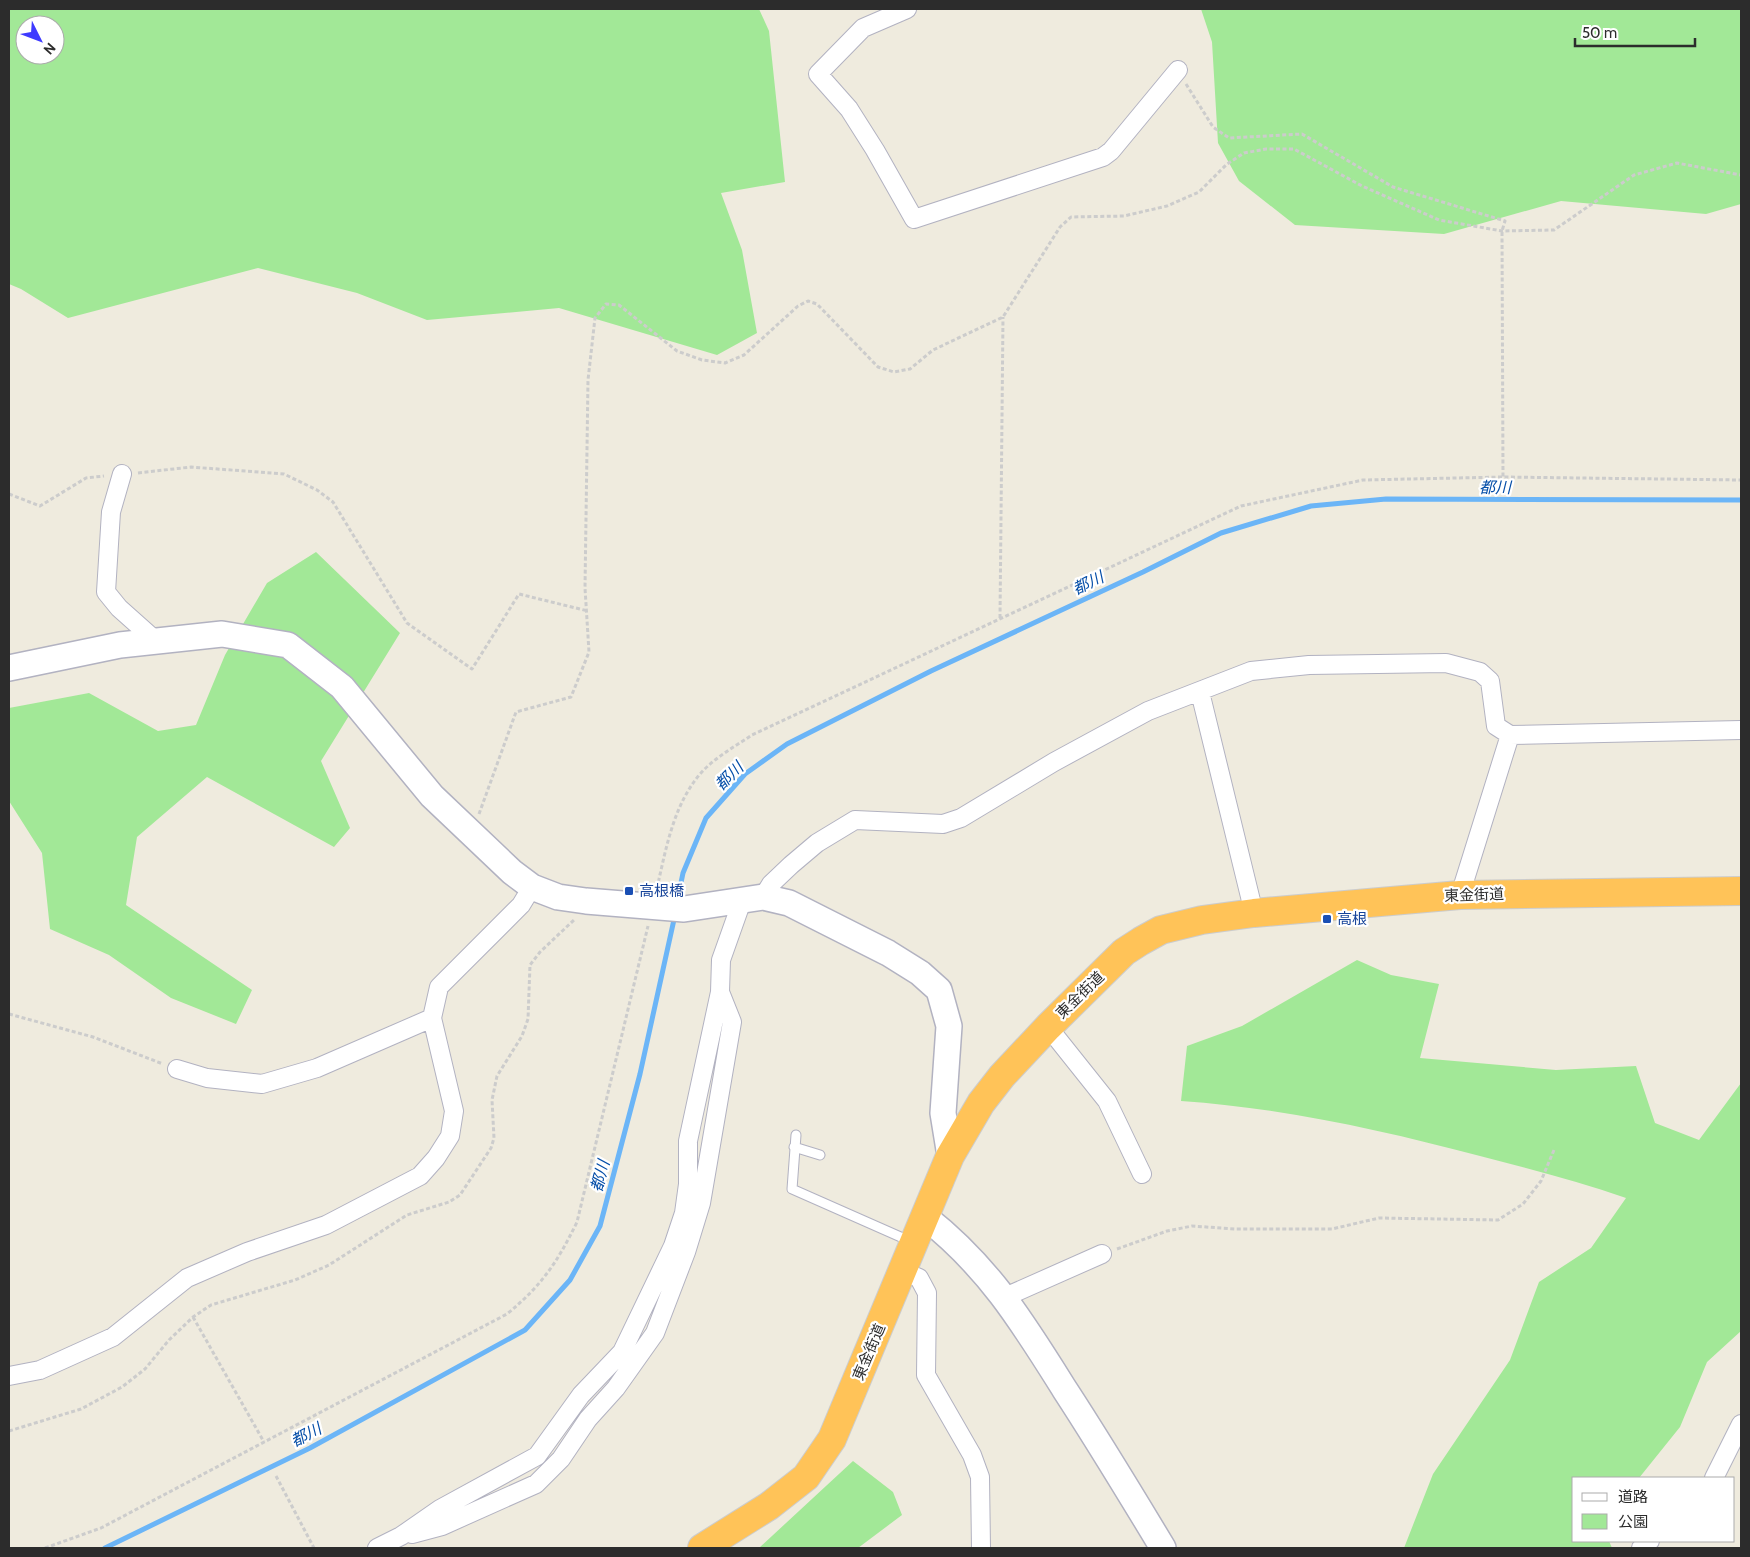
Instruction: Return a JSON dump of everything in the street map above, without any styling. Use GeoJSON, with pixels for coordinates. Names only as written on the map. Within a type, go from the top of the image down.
{"type":"FeatureCollection","features":[{"type":"Feature","properties":{"kind":"highway","name":"東金街道"},"geometry":{"type":"LineString","coordinates":[[702,1548],[769,1506],[806,1477],[832,1439],[950,1156],[981,1103],[1002,1076],[1048,1027],[1124,952],[1160,930],[1202,920],[1254,913],[1460,895],[1741,891]]}},
{"type":"Feature","properties":{"kind":"street"},"geometry":{"type":"LineString","coordinates":[[907,9],[863,28],[818,74],[849,109],[875,150],[914,219],[1103,157],[1112,151],[1178,70]]}},
{"type":"Feature","properties":{"kind":"street"},"geometry":{"type":"LineString","coordinates":[[122,474],[111,512],[106,592],[118,608],[156,641]]}},
{"type":"Feature","properties":{"kind":"street"},"geometry":{"type":"LineString","coordinates":[[9,668],[120,645],[222,634],[288,645],[342,687],[432,796],[512,872],[532,887],[558,897],[684,909],[753,898],[789,903],[888,953],[920,972],[940,990],[948,1026],[943,1113],[950,1156]]}},
{"type":"Feature","properties":{"kind":"street"},"geometry":{"type":"LineString","coordinates":[[377,1548],[401,1536],[440,1509],[537,1456],[581,1395],[622,1352],[673,1246],[684,1213],[688,1184],[688,1141],[720,992],[721,960],[753,898],[817,843],[855,820],[943,824],[960,818],[1054,762],[1148,712],[1251,671],[1309,665],[1446,663],[1480,672],[1490,681],[1496,726],[1510,735],[1741,730]]}},
{"type":"Feature","properties":{"kind":"street"},"geometry":{"type":"LineString","coordinates":[[1200,692],[1254,913]]}},
{"type":"Feature","properties":{"kind":"street"},"geometry":{"type":"LineString","coordinates":[[1460,895],[1510,735]]}},
{"type":"Feature","properties":{"kind":"street"},"geometry":{"type":"LineString","coordinates":[[9,1376],[40,1370],[113,1337],[187,1278],[247,1252],[326,1224],[420,1176],[436,1158],[450,1136],[454,1111],[432,1018],[438,987],[521,905],[532,887]]}},
{"type":"Feature","properties":{"kind":"street"},"geometry":{"type":"LineString","coordinates":[[401,1536],[442,1526],[536,1484],[561,1459],[588,1418],[616,1388],[655,1333],[686,1252],[701,1203],[732,1022],[720,992]]}},
{"type":"Feature","properties":{"kind":"street"},"geometry":{"type":"LineString","coordinates":[[177,1069],[207,1078],[262,1084],[317,1068],[432,1018]]}},
{"type":"Feature","properties":{"kind":"street"},"geometry":{"type":"LineString","coordinates":[[1048,1027],[1107,1101],[1142,1174]]}},
{"type":"Feature","properties":{"kind":"street"},"geometry":{"type":"LineString","coordinates":[[925,1217],[953,1239],[984,1270],[1005,1297],[1104,1451],[1163,1548]]}},
{"type":"Feature","properties":{"kind":"street"},"geometry":{"type":"LineString","coordinates":[[1005,1297],[1102,1254]]}},
{"type":"Feature","properties":{"kind":"street"},"geometry":{"type":"LineString","coordinates":[[903,1271],[919,1278],[928,1293],[926,1375],[972,1455],[980,1477],[981,1548]]}},
{"type":"Feature","properties":{"kind":"street"},"geometry":{"type":"LineString","coordinates":[[1714,1477],[1741,1424]]}},
{"type":"Feature","properties":{"kind":"lane"},"geometry":{"type":"LineString","coordinates":[[796,1135],[792,1189],[914,1244]]}},
{"type":"Feature","properties":{"kind":"lane"},"geometry":{"type":"LineString","coordinates":[[794,1147],[820,1156]]}},
{"type":"Feature","properties":{"kind":"path"},"geometry":{"type":"LineString","coordinates":[[1178,70],[1213,127],[1229,138],[1302,134],[1393,187],[1505,221],[1502,231],[1503,477]]}},
{"type":"Feature","properties":{"kind":"path"},"geometry":{"type":"LineString","coordinates":[[1000,618],[1004,317],[1060,227],[1072,217],[1124,216],[1167,206],[1199,192],[1227,164],[1244,153],[1266,149],[1294,149],[1362,186],[1439,220],[1502,231],[1554,230],[1634,175],[1676,163],[1741,175]]}},
{"type":"Feature","properties":{"kind":"path"},"geometry":{"type":"LineString","coordinates":[[472,834],[516,712],[571,697],[589,652],[588,611],[585,588],[588,380],[595,318],[606,304],[619,305],[677,351],[702,360],[725,363],[744,355],[798,306],[808,301],[817,304],[878,367],[894,372],[910,369],[933,350],[1004,317]]}},
{"type":"Feature","properties":{"kind":"path"},"geometry":{"type":"LineString","coordinates":[[9,494],[40,506],[86,478],[191,468],[284,474],[317,490],[333,502],[407,623],[472,669],[519,594],[588,611]]}},
{"type":"Feature","properties":{"kind":"path"},"geometry":{"type":"LineString","coordinates":[[45,1548],[101,1528],[507,1314],[547,1276],[564,1250],[577,1222],[669,834],[684,799],[700,774],[722,755],[752,735],[1241,506],[1363,480],[1503,477],[1741,480]]}},
{"type":"Feature","properties":{"kind":"path"},"geometry":{"type":"LineString","coordinates":[[9,1014],[93,1037],[177,1069]]}},
{"type":"Feature","properties":{"kind":"path"},"geometry":{"type":"LineString","coordinates":[[1102,1254],[1167,1231],[1192,1226],[1235,1229],[1332,1229],[1379,1218],[1498,1220],[1523,1204],[1541,1181],[1554,1150]]}},
{"type":"Feature","properties":{"kind":"path"},"geometry":{"type":"LineString","coordinates":[[193,1317],[264,1442]]}},
{"type":"Feature","properties":{"kind":"path"},"geometry":{"type":"LineString","coordinates":[[276,1476],[314,1548]]}},
{"type":"Feature","properties":{"kind":"green space"},"geometry":{"type":"Polygon","coordinates":[[[9,9],[759,9],[769,31],[785,182],[721,193],[742,250],[757,333],[717,355],[559,308],[427,320],[357,293],[258,268],[68,318],[21,289],[9,284],[9,9]]]}},
{"type":"Feature","properties":{"kind":"green space"},"geometry":{"type":"Polygon","coordinates":[[[1201,9],[1741,9],[1741,204],[1706,214],[1561,201],[1444,234],[1295,225],[1239,181],[1218,143],[1212,42],[1201,9]]]}},
{"type":"Feature","properties":{"kind":"green space"},"geometry":{"type":"Polygon","coordinates":[[[316,552],[400,633],[321,761],[350,828],[334,847],[207,777],[137,837],[126,905],[252,990],[236,1024],[171,998],[109,955],[50,929],[42,853],[9,801],[9,708],[89,693],[158,731],[196,725],[225,655],[267,583],[316,552]]]}},
{"type":"Feature","properties":{"kind":"green space"},"geometry":{"type":"Polygon","coordinates":[[[1357,960],[1391,975],[1439,984],[1420,1058],[1556,1070],[1636,1066],[1655,1123],[1699,1140],[1741,1083],[1741,1331],[1707,1362],[1680,1427],[1640,1477],[1572,1477],[1572,1542],[1609,1542],[1612,1548],[1404,1548],[1433,1474],[1510,1360],[1539,1282],[1591,1248],[1626,1198],[1590,1186],[1443,1146],[1369,1129],[1257,1109],[1181,1101],[1187,1046],[1242,1026],[1357,960]]]}},
{"type":"Feature","properties":{"kind":"green space"},"geometry":{"type":"Polygon","coordinates":[[[853,1461],[893,1492],[902,1515],[858,1548],[759,1548],[853,1461]]]}},
{"type":"Feature","properties":{"kind":"waterway","name":"都川"},"geometry":{"type":"LineString","coordinates":[[677,902],[683,873],[706,818],[745,774],[787,744],[931,671],[1143,572],[1221,533],[1311,506],[1386,499],[1741,500]]}},
{"type":"Feature","properties":{"kind":"waterway","name":"都川"},"geometry":{"type":"LineString","coordinates":[[105,1548],[310,1448],[525,1330],[570,1280],[600,1226],[640,1074],[675,915]]}},
{"type":"Feature","properties":{"kind":"place","name":"高根橋"},"geometry":{"type":"Point","coordinates":[629,891]}},
{"type":"Feature","properties":{"kind":"place","name":"高根"},"geometry":{"type":"Point","coordinates":[1327,919]}}]}
